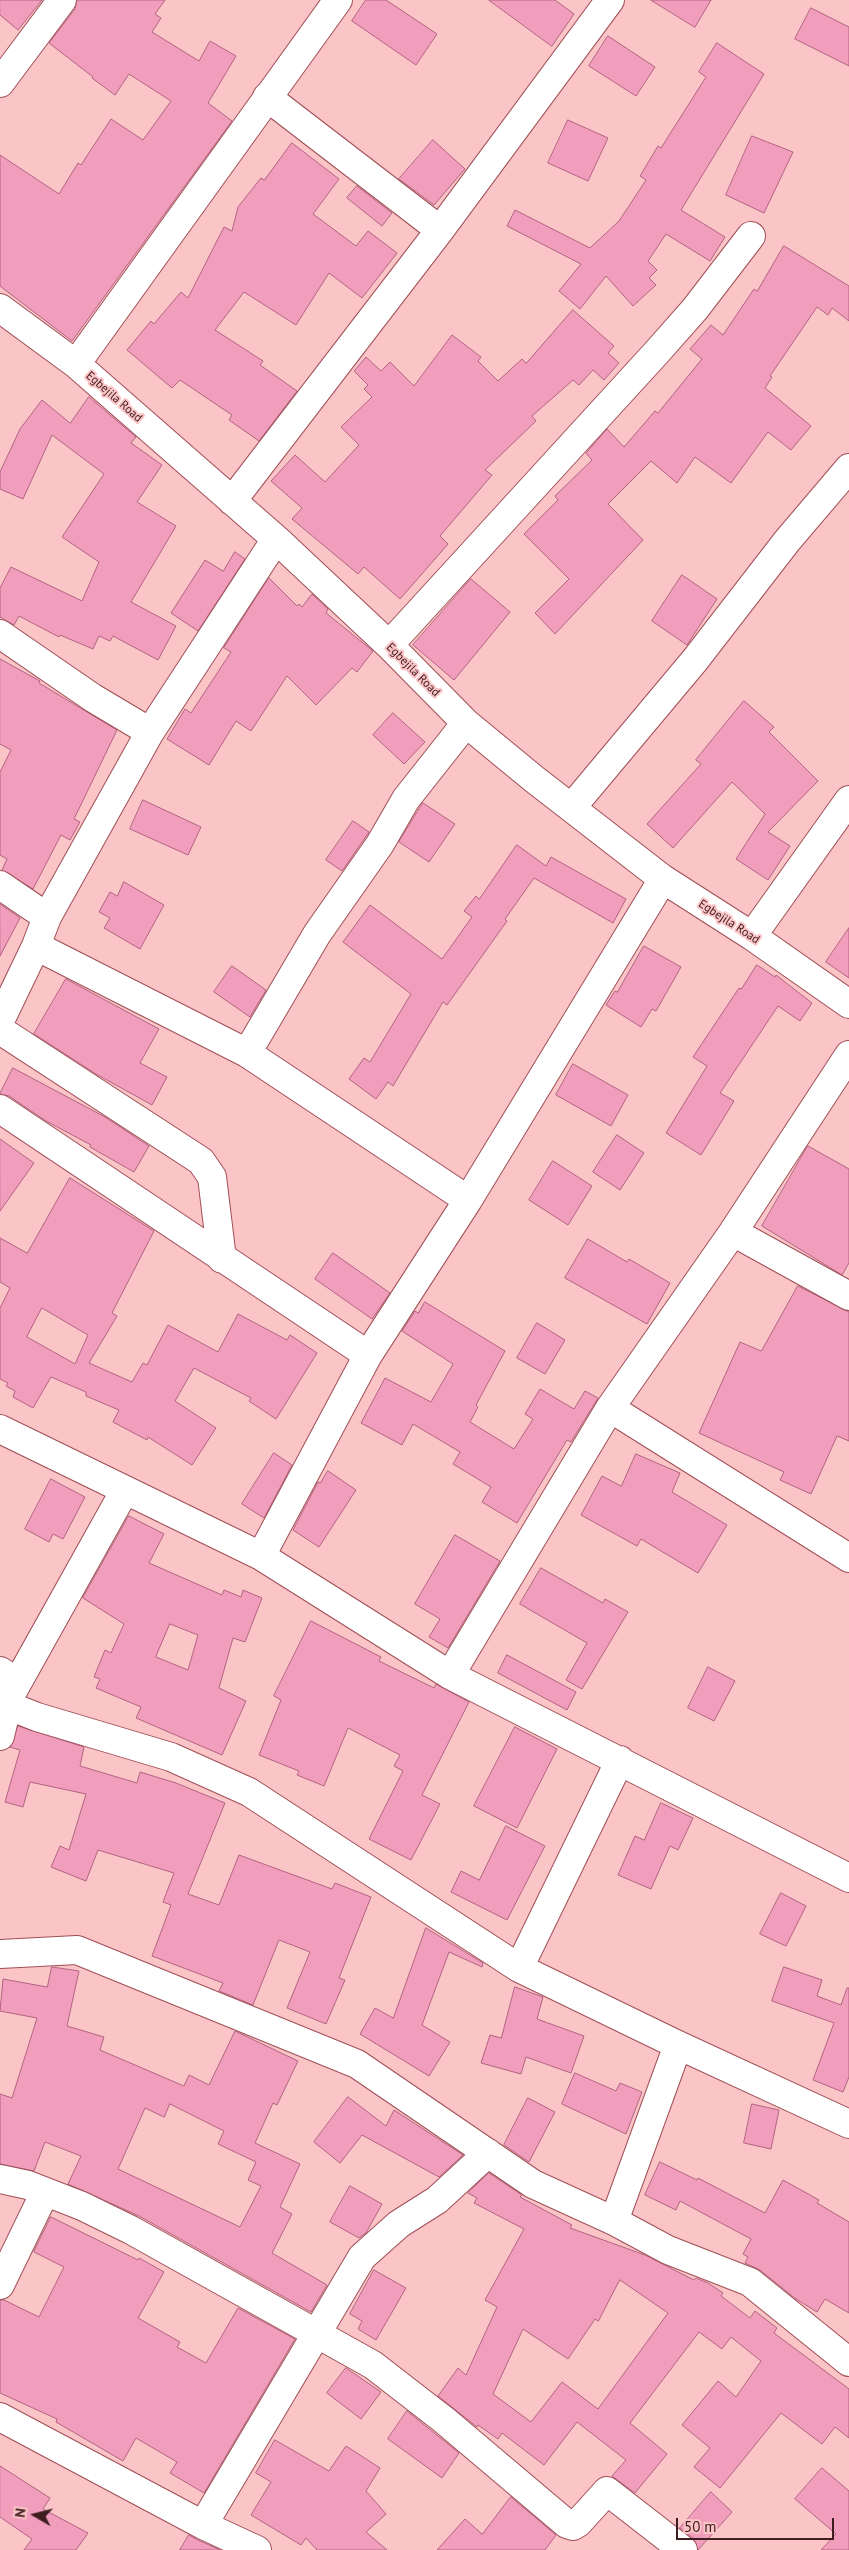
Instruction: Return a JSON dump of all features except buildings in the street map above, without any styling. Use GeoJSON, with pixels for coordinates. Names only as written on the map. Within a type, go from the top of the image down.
{"type":"FeatureCollection","features":[{"type":"Feature","properties":{"kind":"street"},"geometry":{"type":"LineString","coordinates":[[0,83],[62,0]]}},
{"type":"Feature","properties":{"kind":"street"},"geometry":{"type":"LineString","coordinates":[[76,364],[338,0]]}},
{"type":"Feature","properties":{"kind":"street"},"geometry":{"type":"LineString","coordinates":[[232,502],[440,230],[610,0]]}},
{"type":"Feature","properties":{"kind":"street"},"geometry":{"type":"LineString","coordinates":[[267,97],[440,230]]}},
{"type":"Feature","properties":{"kind":"street"},"geometry":{"type":"LineString","coordinates":[[389,646],[695,309],[751,236]]}},
{"type":"Feature","properties":{"kind":"street","name":"Egbejila Road"},"geometry":{"type":"LineString","coordinates":[[0,308],[76,364],[276,539],[389,646],[466,723],[663,879],[752,936],[849,1004]]}},
{"type":"Feature","properties":{"kind":"street"},"geometry":{"type":"LineString","coordinates":[[572,807],[695,660],[787,541],[849,468]]}},
{"type":"Feature","properties":{"kind":"street"},"geometry":{"type":"LineString","coordinates":[[0,1021],[36,946],[47,917],[150,732],[276,539]]}},
{"type":"Feature","properties":{"kind":"street"},"geometry":{"type":"LineString","coordinates":[[0,634],[93,698],[150,732]]}},
{"type":"Feature","properties":{"kind":"street"},"geometry":{"type":"LineString","coordinates":[[247,1052],[317,934],[380,844],[406,799],[466,723]]}},
{"type":"Feature","properties":{"kind":"street"},"geometry":{"type":"LineString","coordinates":[[752,936],[849,800]]}},
{"type":"Feature","properties":{"kind":"street"},"geometry":{"type":"LineString","coordinates":[[261,1556],[368,1355],[468,1200],[663,879]]}},
{"type":"Feature","properties":{"kind":"street"},"geometry":{"type":"LineString","coordinates":[[0,885],[47,917]]}},
{"type":"Feature","properties":{"kind":"street"},"geometry":{"type":"LineString","coordinates":[[36,946],[247,1052],[468,1200]]}},
{"type":"Feature","properties":{"kind":"street"},"geometry":{"type":"LineString","coordinates":[[0,1030],[201,1162],[212,1177],[222,1258]]}},
{"type":"Feature","properties":{"kind":"street"},"geometry":{"type":"LineString","coordinates":[[450,1675],[610,1408],[734,1232],[849,1055]]}},
{"type":"Feature","properties":{"kind":"street"},"geometry":{"type":"LineString","coordinates":[[0,1109],[368,1355]]}},
{"type":"Feature","properties":{"kind":"street"},"geometry":{"type":"LineString","coordinates":[[734,1232],[849,1296]]}},
{"type":"Feature","properties":{"kind":"street"},"geometry":{"type":"LineString","coordinates":[[610,1408],[849,1558]]}},
{"type":"Feature","properties":{"kind":"street"},"geometry":{"type":"LineString","coordinates":[[0,1430],[261,1556],[450,1675],[849,1878]]}},
{"type":"Feature","properties":{"kind":"street"},"geometry":{"type":"LineString","coordinates":[[9,1698],[125,1490]]}},
{"type":"Feature","properties":{"kind":"street"},"geometry":{"type":"LineString","coordinates":[[0,1672],[5,1674],[9,1681],[9,1698],[0,1736]]}},
{"type":"Feature","properties":{"kind":"street"},"geometry":{"type":"LineString","coordinates":[[9,1698],[14,1708],[37,1718],[170,1756],[250,1792],[520,1968],[678,2045],[849,2124]]}},
{"type":"Feature","properties":{"kind":"street"},"geometry":{"type":"LineString","coordinates":[[520,1968],[620,1760]]}},
{"type":"Feature","properties":{"kind":"street"},"geometry":{"type":"LineString","coordinates":[[0,1954],[77,1950],[357,2064],[533,2184],[668,2250],[750,2282],[849,2362]]}},
{"type":"Feature","properties":{"kind":"street"},"geometry":{"type":"LineString","coordinates":[[614,2222],[678,2045]]}},
{"type":"Feature","properties":{"kind":"street"},"geometry":{"type":"LineString","coordinates":[[203,2525],[362,2257],[398,2224],[437,2200],[488,2153]]}},
{"type":"Feature","properties":{"kind":"street"},"geometry":{"type":"LineString","coordinates":[[0,2179],[28,2185],[82,2206],[131,2230],[373,2365],[444,2420],[567,2524],[574,2526],[578,2523],[607,2491],[683,2550]]}},
{"type":"Feature","properties":{"kind":"street"},"geometry":{"type":"LineString","coordinates":[[0,2286],[45,2192]]}},
{"type":"Feature","properties":{"kind":"street"},"geometry":{"type":"LineString","coordinates":[[0,2417],[203,2525],[257,2550]]}}]}
